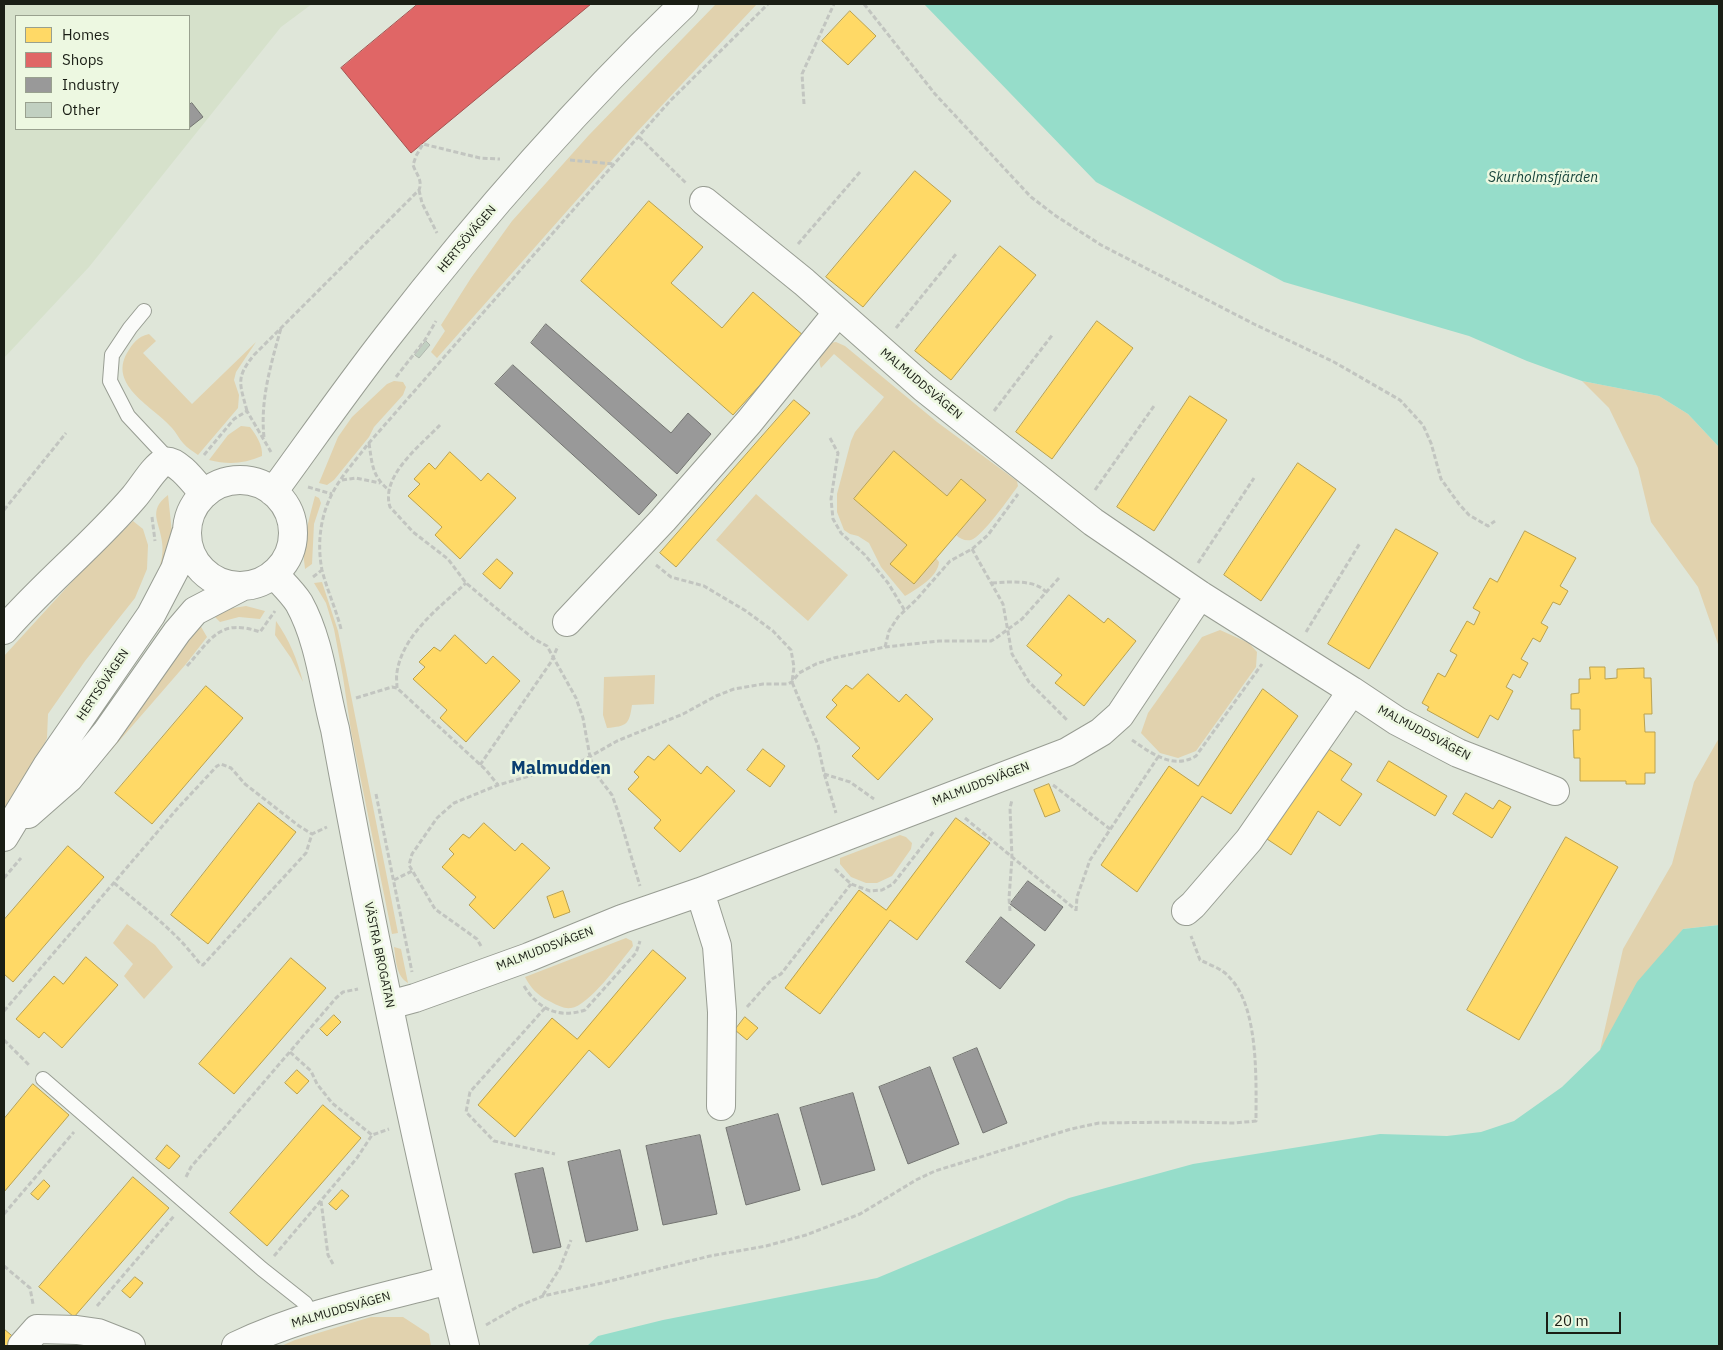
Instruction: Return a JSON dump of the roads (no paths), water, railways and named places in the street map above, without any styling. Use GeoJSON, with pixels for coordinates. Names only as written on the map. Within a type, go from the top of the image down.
{"type":"FeatureCollection","features":[{"type":"Feature","properties":{"kind":"street","name":"HERTSÖVÄGEN"},"geometry":{"type":"LineString","coordinates":[[279,483],[387,337],[447,262],[540,153],[620,67],[684,4]]}},
{"type":"Feature","properties":{"kind":"street","name":"MALMUDDSVÄGEN"},"geometry":{"type":"LineString","coordinates":[[704,201],[838,312],[924,388],[1086,516],[1200,595],[1397,721],[1458,753],[1555,791]]}},
{"type":"Feature","properties":{"kind":"street"},"geometry":{"type":"LineString","coordinates":[[567,622],[637,548],[749,422],[838,312]]}},
{"type":"Feature","properties":{"kind":"street"},"geometry":{"type":"LineString","coordinates":[[4,630],[22,609],[124,508],[154,471],[164,462],[188,477],[216,485],[238,480],[260,484],[279,483],[282,501],[292,526],[289,552],[283,564],[283,584]]}},
{"type":"Feature","properties":{"kind":"street","name":"HERTSÖVÄGEN"},"geometry":{"type":"LineString","coordinates":[[6,834],[48,766],[151,615],[175,569],[191,511],[188,477]]}},
{"type":"Feature","properties":{"kind":"street"},"geometry":{"type":"LineString","coordinates":[[186,532],[188,547],[194,560],[203,572],[215,580],[229,585],[244,586]]}},
{"type":"Feature","properties":{"kind":"street","name":"HERTSÖVÄGEN"},"geometry":{"type":"LineString","coordinates":[[6,834],[75,771],[106,733],[177,632],[194,612],[244,586],[265,580],[283,584]]}},
{"type":"Feature","properties":{"kind":"street","name":"VÄSTRA BROGATAN"},"geometry":{"type":"LineString","coordinates":[[283,584],[298,602],[310,626],[317,650],[335,730],[358,856],[448,1280],[473,1337]]}},
{"type":"Feature","properties":{"kind":"street","name":"MALMUDDSVÄGEN"},"geometry":{"type":"LineString","coordinates":[[389,1005],[424,995],[529,956],[622,919],[700,892],[1067,752],[1101,732],[1127,706],[1200,595]]}},
{"type":"Feature","properties":{"kind":"street"},"geometry":{"type":"LineString","coordinates":[[1186,911],[1249,840],[1352,692]]}},
{"type":"Feature","properties":{"kind":"street"},"geometry":{"type":"LineString","coordinates":[[700,892],[717,946],[722,1012],[721,1106]]}},
{"type":"Feature","properties":{"kind":"street","name":"MALMUDDSVÄGEN"},"geometry":{"type":"LineString","coordinates":[[236,1346],[275,1329],[313,1316],[448,1280]]}},
{"type":"Feature","properties":{"kind":"street"},"geometry":{"type":"LineString","coordinates":[[30,1338],[77,1330],[98,1333],[131,1346]]}},
{"type":"Feature","properties":{"kind":"lane"},"geometry":{"type":"LineString","coordinates":[[144,311],[112,355],[110,381],[128,416],[188,477]]}},
{"type":"Feature","properties":{"kind":"lane"},"geometry":{"type":"LineString","coordinates":[[42,1079],[262,1269],[305,1302],[313,1316]]}},
{"type":"Feature","properties":{"kind":"water","name":"Skurholmsfjärden"},"geometry":{"type":"Polygon","coordinates":[[[924,4],[1719,4],[1719,447],[1688,414],[1659,396],[1582,381],[1527,361],[1469,336],[1284,282],[1096,182],[924,4]]]}},
{"type":"Feature","properties":{"kind":"water"},"geometry":{"type":"Polygon","coordinates":[[[1719,925],[1719,1346],[587,1346],[598,1336],[663,1320],[877,1278],[1069,1198],[1193,1164],[1380,1134],[1447,1136],[1481,1132],[1514,1121],[1562,1087],[1600,1050],[1637,982],[1683,929],[1719,925]]]}},
{"type":"Feature","properties":{"kind":"district","name":"Malmudden"},"geometry":{"type":"Point","coordinates":[561,769]}}]}
